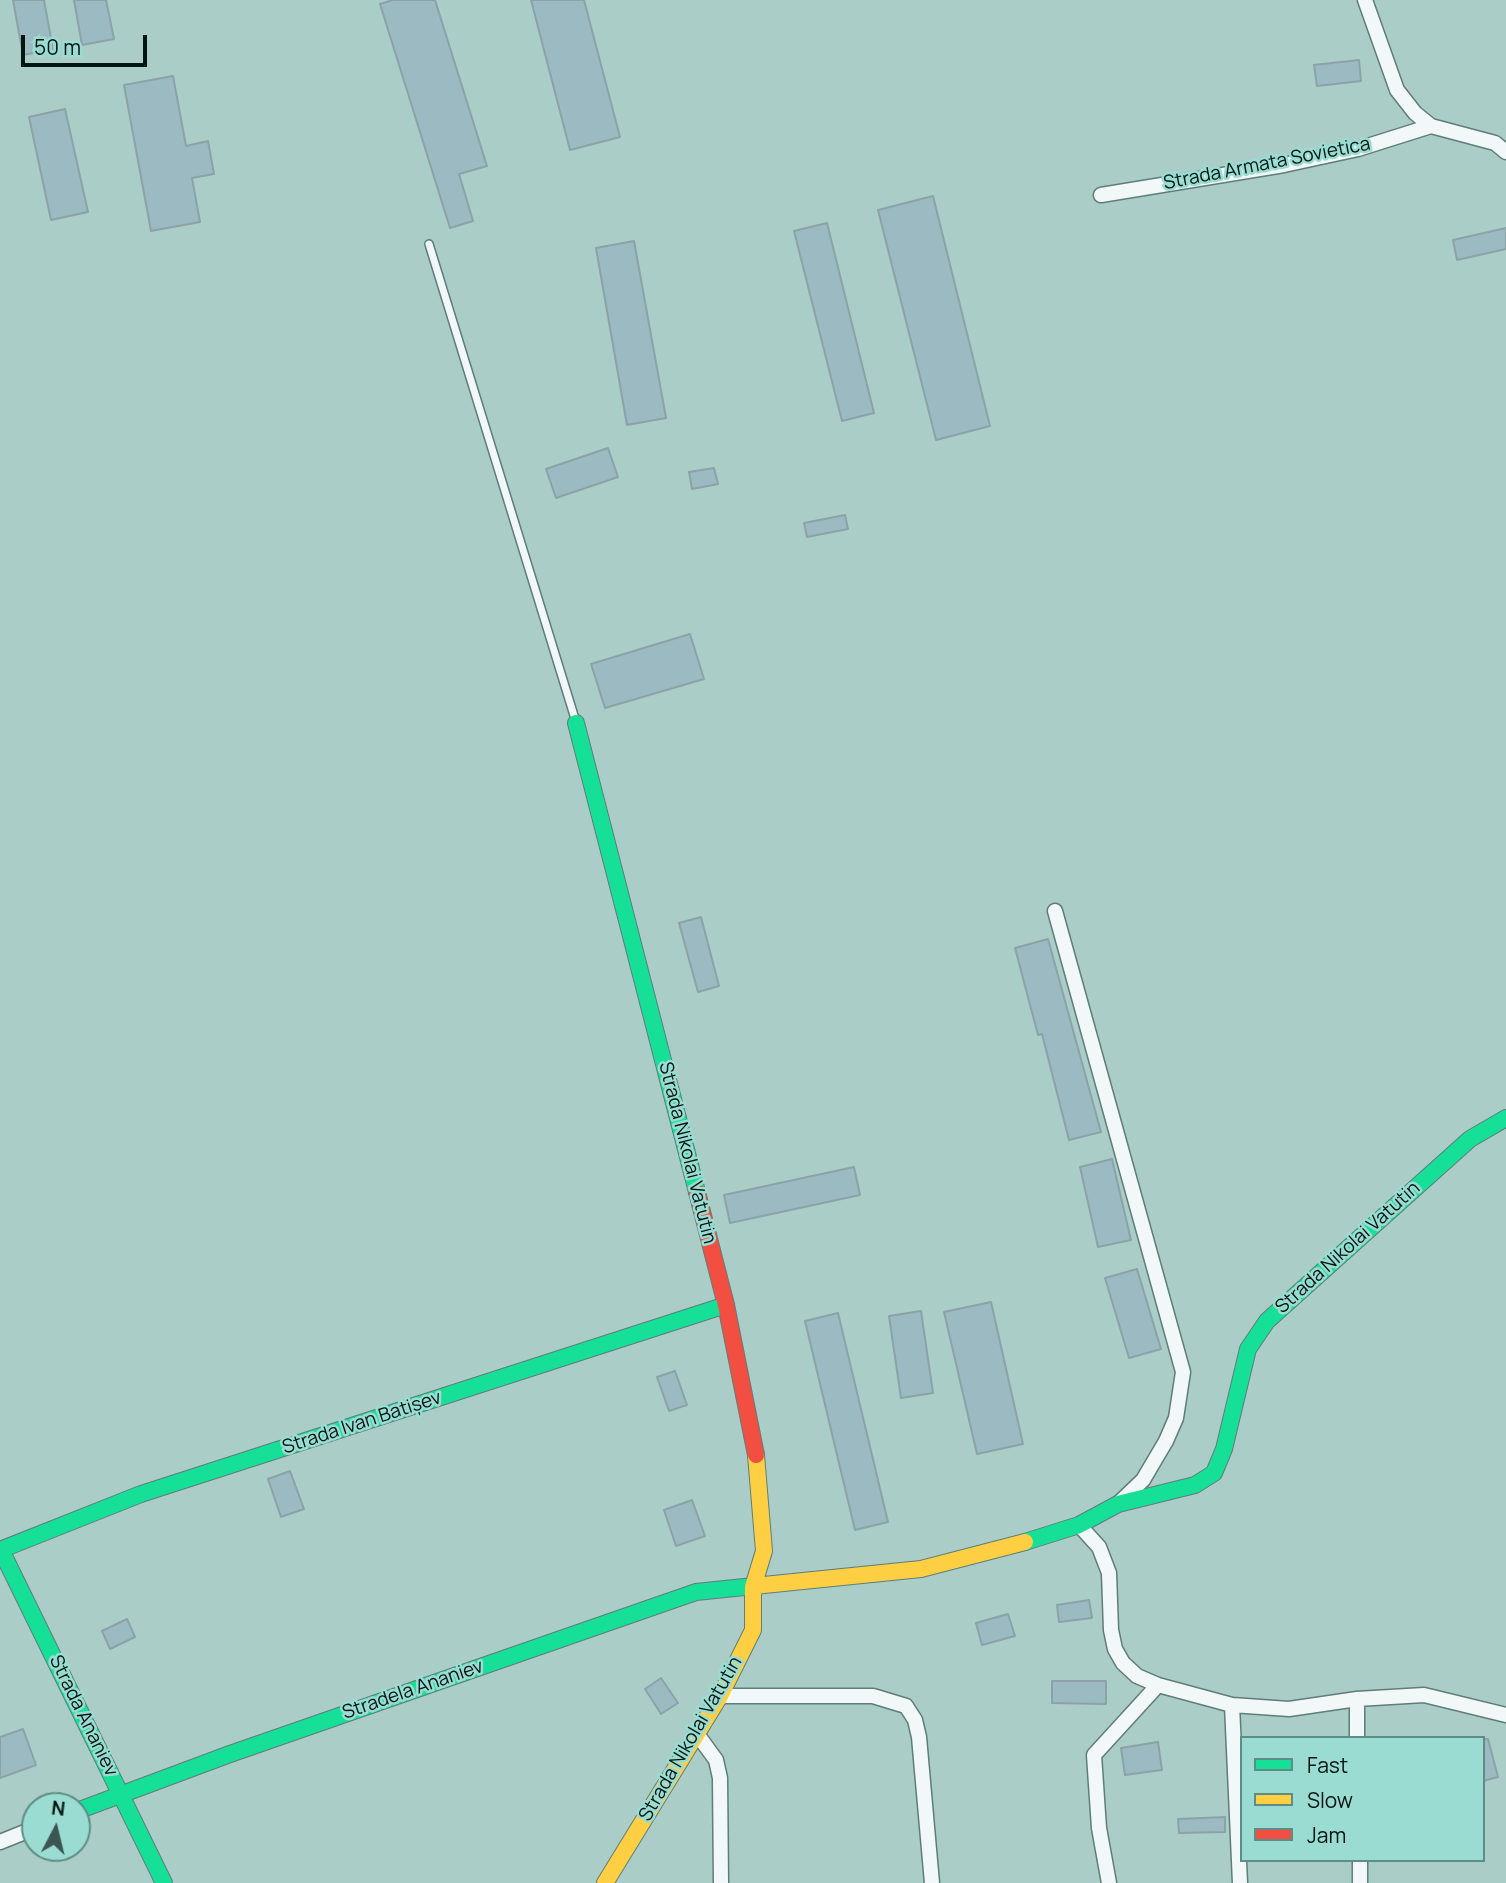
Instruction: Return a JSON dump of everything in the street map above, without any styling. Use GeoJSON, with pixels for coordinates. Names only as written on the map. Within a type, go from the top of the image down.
{"type":"FeatureCollection","features":[{"type":"Feature","properties":{"kind":"street"},"geometry":{"type":"LineString","coordinates":[[1366,0],[1370,19],[1397,90],[1415,113],[1432,126],[1495,143],[1506,152]]}},
{"type":"Feature","properties":{"kind":"street","name":"Strada Armata Sovietica"},"geometry":{"type":"LineString","coordinates":[[1101,195],[1284,165],[1359,149],[1432,126]]}},
{"type":"Feature","properties":{"kind":"street","name":"Strada Nikolai Vatutin"},"geometry":{"type":"LineString","coordinates":[[576,723],[726,1305],[751,1417],[762,1496],[764,1551],[753,1587],[753,1630],[720,1696],[605,1883]]}},
{"type":"Feature","properties":{"kind":"street"},"geometry":{"type":"LineString","coordinates":[[1055,911],[1183,1372],[1177,1418],[1166,1441],[1143,1480],[1118,1504]]}},
{"type":"Feature","properties":{"kind":"street","name":"Strada Nikolai Vatutin"},"geometry":{"type":"LineString","coordinates":[[753,1587],[921,1569],[1017,1545],[1079,1525],[1118,1504],[1195,1485],[1214,1473],[1224,1449],[1248,1349],[1267,1321],[1306,1283],[1470,1139],[1506,1118]]}},
{"type":"Feature","properties":{"kind":"street","name":"Strada Ivan Batișev"},"geometry":{"type":"LineString","coordinates":[[0,1550],[141,1494],[726,1305]]}},
{"type":"Feature","properties":{"kind":"street"},"geometry":{"type":"LineString","coordinates":[[1079,1525],[1099,1548],[1108,1573],[1111,1630],[1115,1649],[1123,1663],[1137,1676],[1158,1685],[1232,1705],[1289,1709],[1357,1699],[1424,1695],[1506,1716]]}},
{"type":"Feature","properties":{"kind":"street","name":"Strada Ananiev"},"geometry":{"type":"LineString","coordinates":[[0,1550],[164,1883]]}},
{"type":"Feature","properties":{"kind":"street","name":"Stradela Ananiev"},"geometry":{"type":"LineString","coordinates":[[91,1805],[121,1792],[696,1592],[753,1587]]}},
{"type":"Feature","properties":{"kind":"street"},"geometry":{"type":"LineString","coordinates":[[1109,1883],[1099,1828],[1094,1755],[1158,1685]]}},
{"type":"Feature","properties":{"kind":"street"},"geometry":{"type":"LineString","coordinates":[[720,1696],[873,1696],[893,1699],[906,1706],[919,1737],[932,1883]]}},
{"type":"Feature","properties":{"kind":"street"},"geometry":{"type":"LineString","coordinates":[[1357,1699],[1357,1736]]}},
{"type":"Feature","properties":{"kind":"street"},"geometry":{"type":"LineString","coordinates":[[1232,1705],[1240,1883]]}},
{"type":"Feature","properties":{"kind":"street"},"geometry":{"type":"LineString","coordinates":[[696,1734],[716,1760],[720,1777],[721,1883]]}},
{"type":"Feature","properties":{"kind":"street"},"geometry":{"type":"LineString","coordinates":[[0,1842],[21,1834]]}},
{"type":"Feature","properties":{"kind":"street"},"geometry":{"type":"LineString","coordinates":[[1360,1862],[1360,1883]]}},
{"type":"Feature","properties":{"kind":"lane"},"geometry":{"type":"LineString","coordinates":[[429,244],[576,723]]}},
{"type":"Feature","properties":{"kind":"building"},"geometry":{"type":"Polygon","coordinates":[[[13,0],[44,0],[53,49],[23,55],[13,0]]]}},
{"type":"Feature","properties":{"kind":"building"},"geometry":{"type":"Polygon","coordinates":[[[74,0],[106,0],[114,39],[82,45],[74,0]]]}},
{"type":"Feature","properties":{"kind":"building"},"geometry":{"type":"Polygon","coordinates":[[[393,0],[435,0],[487,166],[459,174],[473,221],[450,228],[380,4],[393,0]]]}},
{"type":"Feature","properties":{"kind":"building"},"geometry":{"type":"Polygon","coordinates":[[[531,0],[584,0],[620,137],[570,150],[531,0]]]}},
{"type":"Feature","properties":{"kind":"building"},"geometry":{"type":"Polygon","coordinates":[[[1359,60],[1361,81],[1317,86],[1314,65],[1359,60]]]}},
{"type":"Feature","properties":{"kind":"building"},"geometry":{"type":"Polygon","coordinates":[[[173,76],[186,146],[208,141],[214,174],[192,178],[200,222],[151,231],[124,85],[173,76]]]}},
{"type":"Feature","properties":{"kind":"building"},"geometry":{"type":"Polygon","coordinates":[[[65,109],[88,212],[51,220],[29,117],[65,109]]]}},
{"type":"Feature","properties":{"kind":"building"},"geometry":{"type":"Polygon","coordinates":[[[933,196],[990,426],[936,440],[878,210],[933,196]]]}},
{"type":"Feature","properties":{"kind":"building"},"geometry":{"type":"Polygon","coordinates":[[[827,223],[874,413],[842,421],[794,231],[827,223]]]}},
{"type":"Feature","properties":{"kind":"building"},"geometry":{"type":"Polygon","coordinates":[[[1506,228],[1506,249],[1457,260],[1453,240],[1506,228]]]}},
{"type":"Feature","properties":{"kind":"building"},"geometry":{"type":"Polygon","coordinates":[[[634,241],[666,418],[627,425],[596,248],[634,241]]]}},
{"type":"Feature","properties":{"kind":"building"},"geometry":{"type":"Polygon","coordinates":[[[608,448],[618,477],[556,498],[546,469],[608,448]]]}},
{"type":"Feature","properties":{"kind":"building"},"geometry":{"type":"Polygon","coordinates":[[[714,468],[718,484],[692,489],[689,472],[714,468]]]}},
{"type":"Feature","properties":{"kind":"building"},"geometry":{"type":"Polygon","coordinates":[[[845,515],[848,529],[807,537],[804,523],[845,515]]]}},
{"type":"Feature","properties":{"kind":"building"},"geometry":{"type":"Polygon","coordinates":[[[690,634],[704,679],[605,708],[591,664],[690,634]]]}},
{"type":"Feature","properties":{"kind":"building"},"geometry":{"type":"Polygon","coordinates":[[[701,917],[719,986],[698,992],[679,923],[701,917]]]}},
{"type":"Feature","properties":{"kind":"building"},"geometry":{"type":"Polygon","coordinates":[[[1048,939],[1101,1132],[1069,1140],[1042,1034],[1038,1035],[1015,948],[1048,939]]]}},
{"type":"Feature","properties":{"kind":"building"},"geometry":{"type":"Polygon","coordinates":[[[1112,1159],[1131,1240],[1098,1247],[1080,1167],[1112,1159]]]}},
{"type":"Feature","properties":{"kind":"building"},"geometry":{"type":"Polygon","coordinates":[[[854,1167],[860,1195],[730,1223],[724,1195],[854,1167]]]}},
{"type":"Feature","properties":{"kind":"building"},"geometry":{"type":"Polygon","coordinates":[[[1137,1269],[1161,1349],[1129,1358],[1105,1278],[1137,1269]]]}},
{"type":"Feature","properties":{"kind":"building"},"geometry":{"type":"Polygon","coordinates":[[[991,1302],[1023,1444],[977,1454],[944,1312],[991,1302]]]}},
{"type":"Feature","properties":{"kind":"building"},"geometry":{"type":"Polygon","coordinates":[[[921,1311],[933,1393],[901,1398],[889,1316],[921,1311]]]}},
{"type":"Feature","properties":{"kind":"building"},"geometry":{"type":"Polygon","coordinates":[[[838,1313],[888,1522],[855,1530],[805,1321],[838,1313]]]}},
{"type":"Feature","properties":{"kind":"building"},"geometry":{"type":"Polygon","coordinates":[[[675,1371],[687,1405],[669,1411],[657,1377],[675,1371]]]}},
{"type":"Feature","properties":{"kind":"building"},"geometry":{"type":"Polygon","coordinates":[[[290,1471],[304,1509],[281,1517],[268,1479],[290,1471]]]}},
{"type":"Feature","properties":{"kind":"building"},"geometry":{"type":"Polygon","coordinates":[[[692,1500],[705,1536],[676,1546],[664,1510],[692,1500]]]}},
{"type":"Feature","properties":{"kind":"building"},"geometry":{"type":"Polygon","coordinates":[[[1089,1600],[1092,1618],[1059,1622],[1057,1605],[1089,1600]]]}},
{"type":"Feature","properties":{"kind":"building"},"geometry":{"type":"Polygon","coordinates":[[[1008,1614],[1015,1636],[982,1645],[976,1623],[1008,1614]]]}},
{"type":"Feature","properties":{"kind":"building"},"geometry":{"type":"Polygon","coordinates":[[[127,1619],[135,1637],[110,1649],[102,1631],[127,1619]]]}},
{"type":"Feature","properties":{"kind":"building"},"geometry":{"type":"Polygon","coordinates":[[[661,1678],[678,1703],[661,1714],[645,1689],[661,1678]]]}},
{"type":"Feature","properties":{"kind":"building"},"geometry":{"type":"Polygon","coordinates":[[[1052,1681],[1106,1681],[1106,1704],[1052,1703],[1052,1681]]]}},
{"type":"Feature","properties":{"kind":"building"},"geometry":{"type":"Polygon","coordinates":[[[23,1729],[36,1765],[0,1778],[0,1737],[23,1729]]]}},
{"type":"Feature","properties":{"kind":"building"},"geometry":{"type":"Polygon","coordinates":[[[1485,1739],[1488,1739],[1498,1777],[1485,1780],[1485,1739]]]}},
{"type":"Feature","properties":{"kind":"building"},"geometry":{"type":"Polygon","coordinates":[[[1158,1742],[1162,1770],[1125,1775],[1121,1748],[1158,1742]]]}},
{"type":"Feature","properties":{"kind":"building"},"geometry":{"type":"Polygon","coordinates":[[[1225,1817],[1225,1832],[1179,1833],[1178,1819],[1225,1817]]]}},
{"type":"Feature","properties":{"kind":"traffic: fast"},"geometry":{"type":"LineString","coordinates":[[576,723],[697,1192]]}},
{"type":"Feature","properties":{"kind":"traffic: fast"},"geometry":{"type":"LineString","coordinates":[[1025,1542],[1079,1525],[1118,1504],[1195,1485],[1214,1473],[1224,1449],[1248,1349],[1267,1321],[1470,1139],[1506,1118]]}},
{"type":"Feature","properties":{"kind":"traffic: fast"},"geometry":{"type":"LineString","coordinates":[[0,1550],[141,1494],[726,1305]]}},
{"type":"Feature","properties":{"kind":"traffic: fast"},"geometry":{"type":"LineString","coordinates":[[1,1550],[164,1883]]}},
{"type":"Feature","properties":{"kind":"traffic: fast"},"geometry":{"type":"LineString","coordinates":[[91,1806],[230,1754],[696,1592],[754,1586]]}},
{"type":"Feature","properties":{"kind":"traffic: slow"},"geometry":{"type":"LineString","coordinates":[[605,1883],[720,1696],[753,1630],[753,1587],[764,1551],[756,1455]]}},
{"type":"Feature","properties":{"kind":"traffic: slow"},"geometry":{"type":"LineString","coordinates":[[754,1586],[921,1569],[1025,1542]]}},
{"type":"Feature","properties":{"kind":"traffic: jam"},"geometry":{"type":"LineString","coordinates":[[697,1192],[726,1305],[756,1455]]}}]}
